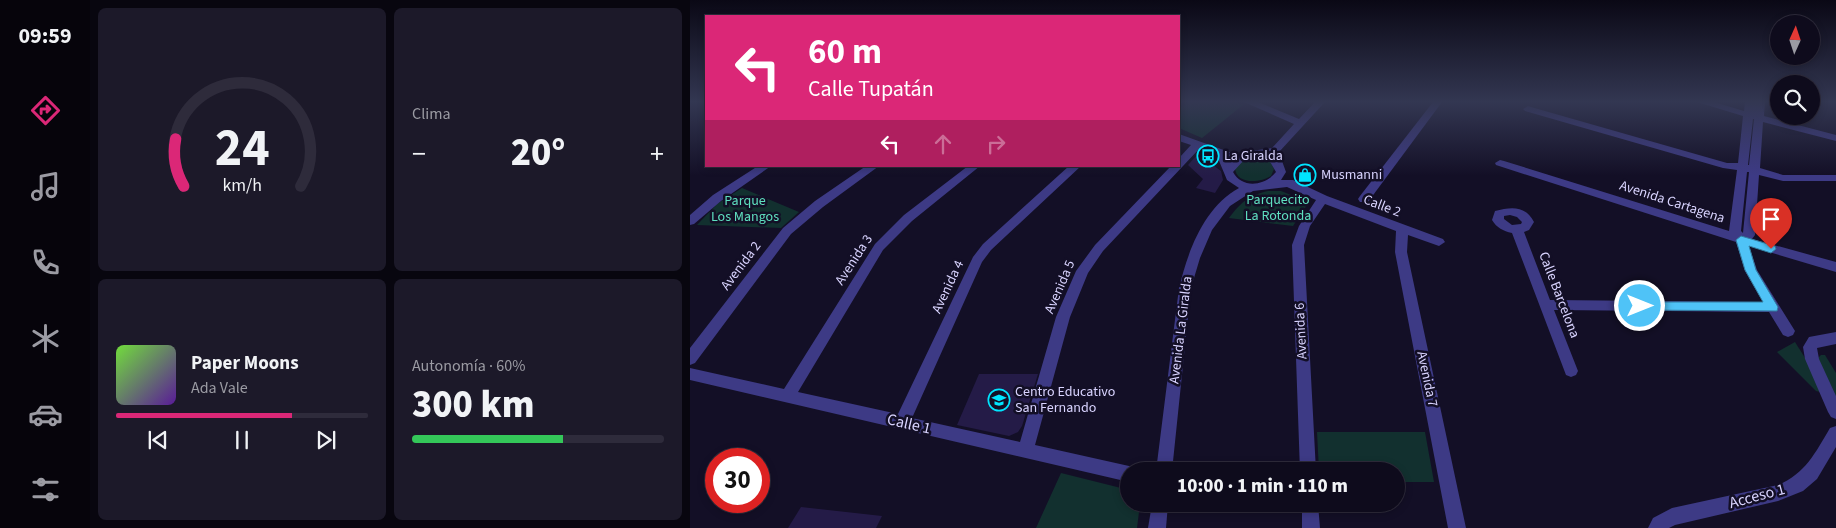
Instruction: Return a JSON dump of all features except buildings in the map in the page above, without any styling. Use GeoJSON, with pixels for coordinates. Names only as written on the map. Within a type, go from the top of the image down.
{"type":"FeatureCollection","features":[{"type":"Feature","properties":{"kind":"street"},"geometry":{"type":"LineString","coordinates":[[1270,184],[1275,181],[1278,161],[1299,127]]}},
{"type":"Feature","properties":{"kind":"street"},"geometry":{"type":"LineString","coordinates":[[1364,199],[1419,127]]}},
{"type":"Feature","properties":{"kind":"street"},"geometry":{"type":"LineString","coordinates":[[1590,127],[1788,184],[1836,184]]}},
{"type":"Feature","properties":{"kind":"street"},"geometry":{"type":"LineString","coordinates":[[1752,127],[1742,170],[1735,232],[1741,240],[1751,270],[1788,331]]}},
{"type":"Feature","properties":{"kind":"street"},"geometry":{"type":"LineString","coordinates":[[1741,240],[1749,235],[1755,174],[1754,127]]}},
{"type":"Feature","properties":{"kind":"street"},"geometry":{"type":"LineString","coordinates":[[1794,127],[1836,138]]}},
{"type":"Feature","properties":{"kind":"street"},"geometry":{"type":"LineString","coordinates":[[1180,137],[1221,154],[1243,155],[1258,153],[1271,156],[1278,161],[1289,183],[1252,187],[1243,186],[1230,174],[1221,154]]}},
{"type":"Feature","properties":{"kind":"street","name":"Avenida 5"},"geometry":{"type":"LineString","coordinates":[[1180,163],[1197,145]]}},
{"type":"Feature","properties":{"kind":"street"},"geometry":{"type":"LineString","coordinates":[[1230,174],[1233,162],[1243,155]]}},
{"type":"Feature","properties":{"kind":"street","name":"Avenida Cartagena"},"geometry":{"type":"LineString","coordinates":[[1500,163],[1741,240],[1836,267]]}},
{"type":"Feature","properties":{"kind":"street"},"geometry":{"type":"LineString","coordinates":[[690,221],[717,198],[764,167]]}},
{"type":"Feature","properties":{"kind":"street","name":"Avenida 2"},"geometry":{"type":"LineString","coordinates":[[690,359],[787,231],[803,216],[873,167]]}},
{"type":"Feature","properties":{"kind":"street","name":"Avenida 3"},"geometry":{"type":"LineString","coordinates":[[788,396],[879,247],[908,218],[974,167]]}},
{"type":"Feature","properties":{"kind":"street","name":"Avenida 4"},"geometry":{"type":"LineString","coordinates":[[902,422],[977,260],[988,247],[1075,167]]}},
{"type":"Feature","properties":{"kind":"street","name":"Avenida 5"},"geometry":{"type":"LineString","coordinates":[[1026,450],[1063,317],[1082,271],[1099,248],[1176,167]]}},
{"type":"Feature","properties":{"kind":"street","name":"Avenida La Giralda"},"geometry":{"type":"LineString","coordinates":[[1228,200],[1230,174]]}},
{"type":"Feature","properties":{"kind":"street"},"geometry":{"type":"LineString","coordinates":[[1755,174],[1783,178],[1836,178]]}},
{"type":"Feature","properties":{"kind":"street","name":"Calle 2"},"geometry":{"type":"LineString","coordinates":[[1289,183],[1323,199],[1402,230],[1439,242]]}},
{"type":"Feature","properties":{"kind":"street","name":"Avenida La Giralda"},"geometry":{"type":"LineString","coordinates":[[1165,462],[1185,288],[1190,264],[1204,234],[1228,200],[1239,192],[1252,187]]}},
{"type":"Feature","properties":{"kind":"street","name":"Avenida 6"},"geometry":{"type":"LineString","coordinates":[[1308,462],[1298,245],[1301,231],[1308,217],[1323,199]]}},
{"type":"Feature","properties":{"kind":"street","name":"Avenida 7"},"geometry":{"type":"LineString","coordinates":[[1402,230],[1401,252],[1457,528]]}},
{"type":"Feature","properties":{"kind":"street","name":"Calle Barcelona"},"geometry":{"type":"LineString","coordinates":[[1517,230],[1571,371]]}},
{"type":"Feature","properties":{"kind":"street"},"geometry":{"type":"LineString","coordinates":[[1546,305],[1772,307]]}},
{"type":"Feature","properties":{"kind":"street"},"geometry":{"type":"LineString","coordinates":[[1836,338],[1814,341],[1810,347],[1812,359],[1836,412]]}},
{"type":"Feature","properties":{"kind":"street","name":"Calle 1"},"geometry":{"type":"LineString","coordinates":[[690,374],[1120,472]]}},
{"type":"Feature","properties":{"kind":"street","name":"Acceso 1"},"geometry":{"type":"LineString","coordinates":[[1657,528],[1659,524],[1672,518],[1778,493],[1797,485],[1811,473],[1836,433]]}},
{"type":"Feature","properties":{"kind":"street"},"geometry":{"type":"LineString","coordinates":[[1157,528],[1159,512]]}},
{"type":"Feature","properties":{"kind":"street"},"geometry":{"type":"LineString","coordinates":[[1310,512],[1311,528]]}},
{"type":"Feature","properties":{"kind":"green space"},"geometry":{"type":"Polygon","coordinates":[[[1180,127],[1216,127],[1202,138],[1180,128],[1180,127]]]}},
{"type":"Feature","properties":{"kind":"green space"},"geometry":{"type":"Polygon","coordinates":[[[1253,157],[1270,161],[1274,169],[1271,176],[1255,181],[1243,180],[1239,177],[1235,167],[1242,160],[1253,157]]]}},
{"type":"Feature","properties":{"kind":"green space","name":"Parque Los Mangos"},"geometry":{"type":"Polygon","coordinates":[[[742,188],[799,212],[781,228],[697,225],[717,204],[742,188]]]}},
{"type":"Feature","properties":{"kind":"green space","name":"Parquecito La Rotonda"},"geometry":{"type":"Polygon","coordinates":[[[1268,191],[1281,191],[1309,202],[1293,226],[1229,218],[1246,200],[1268,191]]]}},
{"type":"Feature","properties":{"kind":"green space"},"geometry":{"type":"Polygon","coordinates":[[[1795,342],[1812,369],[1820,392],[1816,391],[1777,352],[1795,342]]]}},
{"type":"Feature","properties":{"kind":"green space"},"geometry":{"type":"Polygon","coordinates":[[[1821,355],[1825,355],[1836,373],[1836,398],[1818,358],[1821,355]]]}},
{"type":"Feature","properties":{"kind":"green space"},"geometry":{"type":"Polygon","coordinates":[[[1317,432],[1425,432],[1434,482],[1405,482],[1405,462],[1319,462],[1317,432]]]}},
{"type":"Feature","properties":{"kind":"green space"},"geometry":{"type":"Polygon","coordinates":[[[1061,473],[1120,488],[1120,512],[1139,512],[1137,528],[1036,528],[1061,473]]]}},
{"type":"Feature","properties":{"kind":"place","name":"La Giralda"},"geometry":{"type":"Point","coordinates":[1208,156]}},
{"type":"Feature","properties":{"kind":"place","name":"Musmanni"},"geometry":{"type":"Point","coordinates":[1305,175]}},
{"type":"Feature","properties":{"kind":"place","name":"Centro Educativo San Fernando"},"geometry":{"type":"Point","coordinates":[999,400]}},
{"type":"Feature","properties":{"kind":"route"},"geometry":{"type":"LineString","coordinates":[[1640,306],[1772,307],[1751,270],[1741,240],[1771,249]]}}]}
